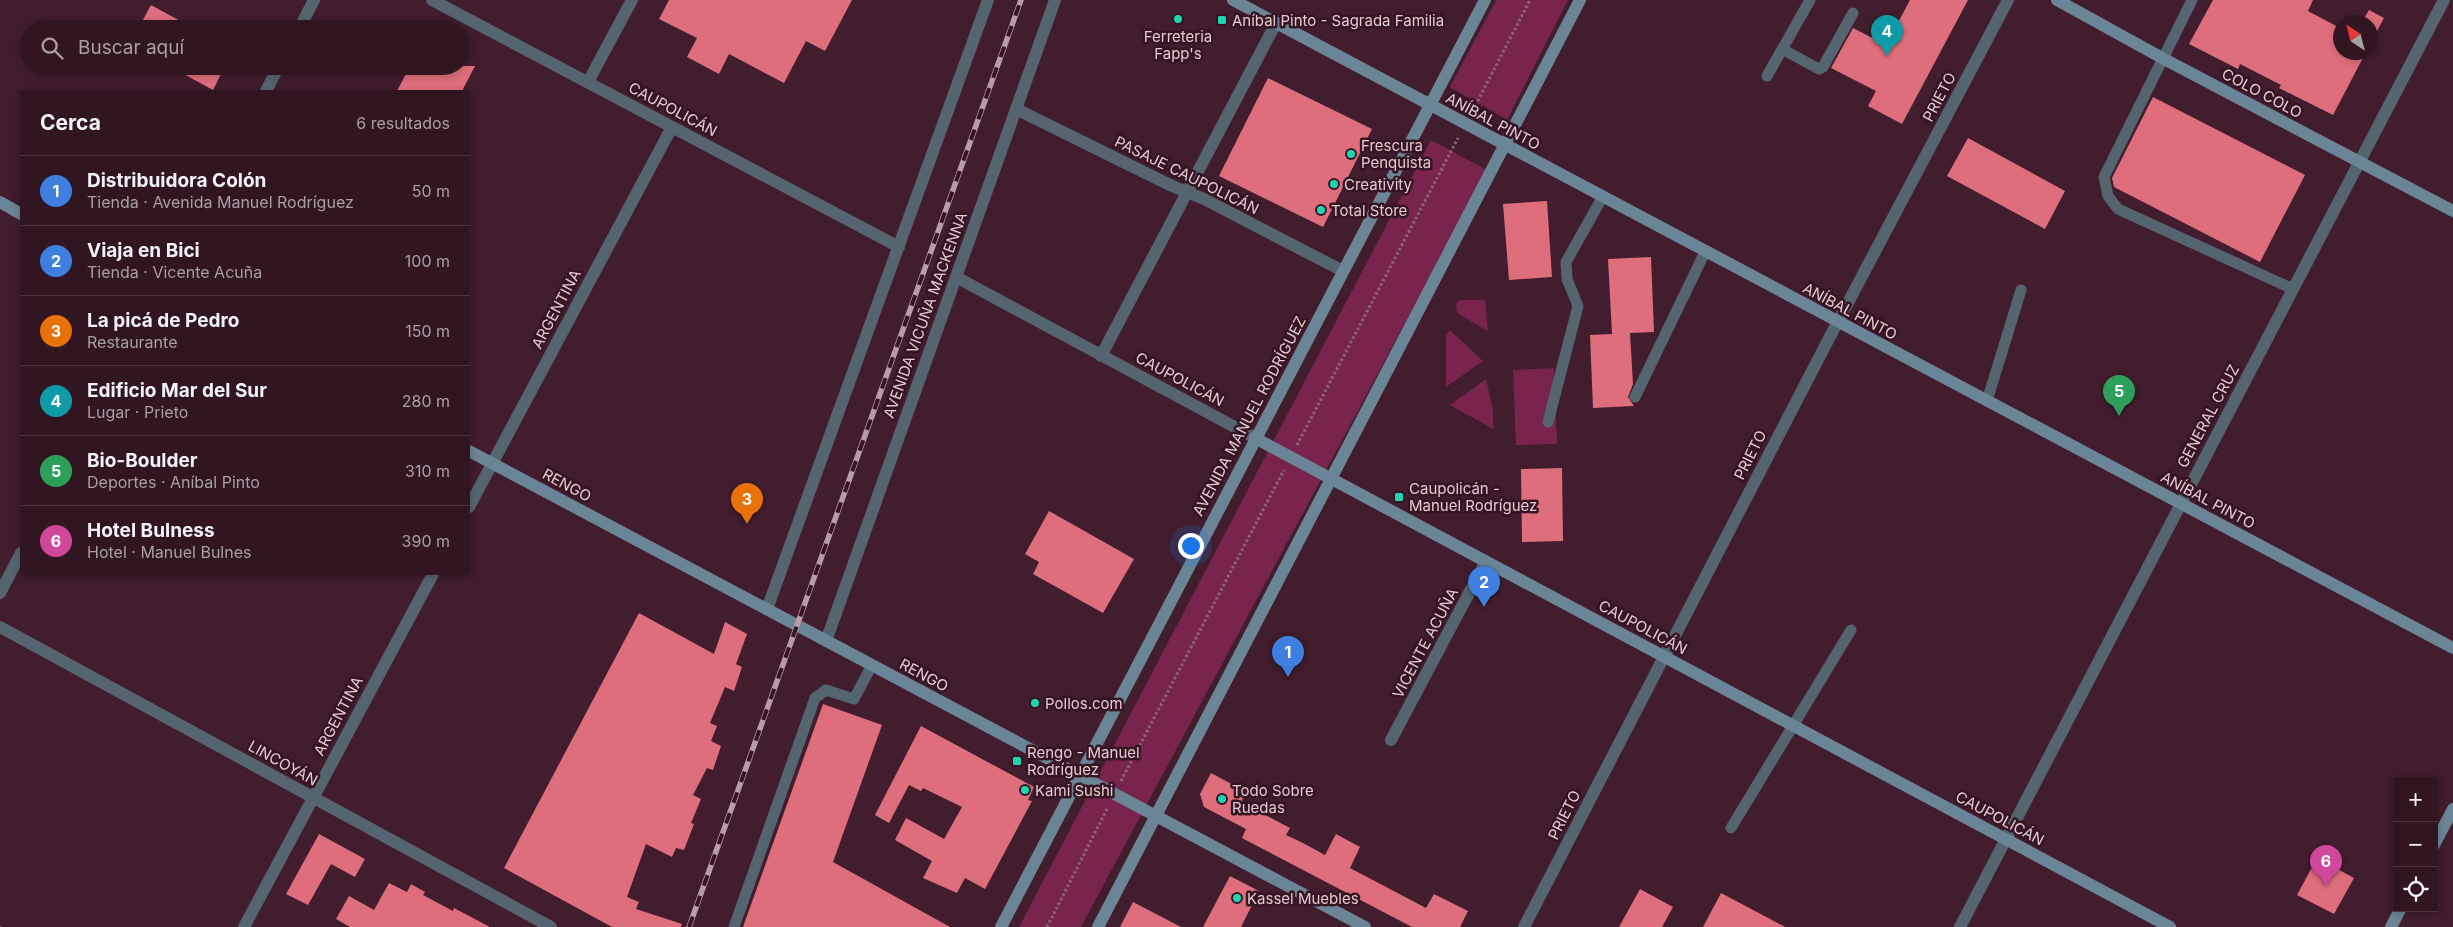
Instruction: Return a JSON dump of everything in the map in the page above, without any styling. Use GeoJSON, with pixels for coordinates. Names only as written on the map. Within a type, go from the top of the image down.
{"type":"FeatureCollection","features":[{"type":"Feature","properties":{"kind":"main road","name":"ANÍBAL PINTO"},"geometry":{"type":"LineString","coordinates":[[1233,0],[1504,146],[2453,648]]}},
{"type":"Feature","properties":{"kind":"main road","name":"AVENIDA MANUEL RODRÍGUEZ"},"geometry":{"type":"LineString","coordinates":[[1001,927],[1485,0]]}},
{"type":"Feature","properties":{"kind":"main road"},"geometry":{"type":"LineString","coordinates":[[1098,927],[1154,816],[1580,0]]}},
{"type":"Feature","properties":{"kind":"main road","name":"COLO COLO"},"geometry":{"type":"LineString","coordinates":[[2057,0],[2164,60],[2453,211]]}},
{"type":"Feature","properties":{"kind":"main road"},"geometry":{"type":"LineString","coordinates":[[0,202],[20,213]]}},
{"type":"Feature","properties":{"kind":"main road","name":"CAUPOLICÁN"},"geometry":{"type":"LineString","coordinates":[[1255,438],[2170,927]]}},
{"type":"Feature","properties":{"kind":"main road","name":"RENGO"},"geometry":{"type":"LineString","coordinates":[[470,452],[1365,927]]}},
{"type":"Feature","properties":{"kind":"main road"},"geometry":{"type":"LineString","coordinates":[[2438,837],[2453,809]]}},
{"type":"Feature","properties":{"kind":"main road"},"geometry":{"type":"LineString","coordinates":[[2391,927],[2399,912]]}},
{"type":"Feature","properties":{"kind":"street"},"geometry":{"type":"LineString","coordinates":[[304,20],[314,0]]}},
{"type":"Feature","properties":{"kind":"street","name":"CAUPOLICÁN"},"geometry":{"type":"LineString","coordinates":[[432,0],[898,247]]}},
{"type":"Feature","properties":{"kind":"street"},"geometry":{"type":"LineString","coordinates":[[588,82],[632,0]]}},
{"type":"Feature","properties":{"kind":"street"},"geometry":{"type":"LineString","coordinates":[[767,609],[988,0]]}},
{"type":"Feature","properties":{"kind":"street","name":"AVENIDA VICUÑA MACKENNA"},"geometry":{"type":"LineString","coordinates":[[826,641],[1055,0]]}},
{"type":"Feature","properties":{"kind":"street","name":"PRIETO"},"geometry":{"type":"LineString","coordinates":[[1524,927],[1838,322],[2008,0]]}},
{"type":"Feature","properties":{"kind":"street","name":"GENERAL CRUZ"},"geometry":{"type":"LineString","coordinates":[[1960,927],[2444,0]]}},
{"type":"Feature","properties":{"kind":"street"},"geometry":{"type":"LineString","coordinates":[[1101,356],[1276,23]]}},
{"type":"Feature","properties":{"kind":"street"},"geometry":{"type":"LineString","coordinates":[[267,90],[274,75]]}},
{"type":"Feature","properties":{"kind":"street","name":"PASAJE CAUPOLICÁN"},"geometry":{"type":"LineString","coordinates":[[1016,109],[1187,192],[1343,271]]}},
{"type":"Feature","properties":{"kind":"street","name":"ARGENTINA"},"geometry":{"type":"LineString","coordinates":[[470,505],[672,127]]}},
{"type":"Feature","properties":{"kind":"street","name":"CAUPOLICÁN"},"geometry":{"type":"LineString","coordinates":[[956,277],[1255,438]]}},
{"type":"Feature","properties":{"kind":"street"},"geometry":{"type":"LineString","coordinates":[[0,593],[20,555]]}},
{"type":"Feature","properties":{"kind":"street","name":"VICENTE ACUÑA"},"geometry":{"type":"LineString","coordinates":[[1391,740],[1486,561]]}},
{"type":"Feature","properties":{"kind":"street","name":"ARGENTINA"},"geometry":{"type":"LineString","coordinates":[[244,927],[432,575]]}},
{"type":"Feature","properties":{"kind":"street","name":"LINCOYÁN"},"geometry":{"type":"LineString","coordinates":[[0,627],[551,927]]}},
{"type":"Feature","properties":{"kind":"lane"},"geometry":{"type":"LineString","coordinates":[[1767,76],[1810,0]]}},
{"type":"Feature","properties":{"kind":"lane"},"geometry":{"type":"LineString","coordinates":[[2192,0],[2164,60],[2104,177],[2108,196],[2118,209],[2293,289]]}},
{"type":"Feature","properties":{"kind":"lane"},"geometry":{"type":"LineString","coordinates":[[1782,49],[1819,69],[1823,67],[1853,13]]}},
{"type":"Feature","properties":{"kind":"lane"},"geometry":{"type":"LineString","coordinates":[[1548,422],[1578,306],[1567,278],[1566,262],[1602,198]]}},
{"type":"Feature","properties":{"kind":"lane"},"geometry":{"type":"LineString","coordinates":[[1635,397],[1705,252]]}},
{"type":"Feature","properties":{"kind":"lane"},"geometry":{"type":"LineString","coordinates":[[1987,402],[2021,290]]}},
{"type":"Feature","properties":{"kind":"lane"},"geometry":{"type":"LineString","coordinates":[[1731,828],[1851,630]]}},
{"type":"Feature","properties":{"kind":"lane"},"geometry":{"type":"LineString","coordinates":[[734,927],[815,698],[819,693],[826,690],[854,699],[872,665]]}},
{"type":"Feature","properties":{"kind":"shaded area"},"geometry":{"type":"Polygon","coordinates":[[[1496,0],[1568,0],[1507,120],[1450,87],[1496,0]]]}},
{"type":"Feature","properties":{"kind":"shaded area"},"geometry":{"type":"Polygon","coordinates":[[[1431,140],[1487,170],[1081,927],[1019,927],[1431,140]]]}},
{"type":"Feature","properties":{"kind":"shaded area"},"geometry":{"type":"Polygon","coordinates":[[[1460,300],[1485,300],[1488,331],[1457,313],[1456,303],[1460,300]]]}},
{"type":"Feature","properties":{"kind":"shaded area"},"geometry":{"type":"Polygon","coordinates":[[[1450,330],[1483,361],[1446,387],[1446,335],[1450,330]]]}},
{"type":"Feature","properties":{"kind":"shaded area"},"geometry":{"type":"Polygon","coordinates":[[[1554,368],[1557,444],[1516,445],[1513,370],[1554,368]]]}},
{"type":"Feature","properties":{"kind":"shaded area"},"geometry":{"type":"Polygon","coordinates":[[[1486,379],[1493,410],[1493,429],[1450,405],[1486,379]]]}},
{"type":"Feature","properties":{"kind":"building"},"geometry":{"type":"Polygon","coordinates":[[[669,0],[852,0],[825,51],[806,41],[784,83],[729,54],[719,74],[687,57],[697,38],[659,19],[669,0]]]}},
{"type":"Feature","properties":{"kind":"building"},"geometry":{"type":"Polygon","coordinates":[[[1910,0],[1968,0],[1902,124],[1868,106],[1876,91],[1831,68],[1853,28],[1886,45],[1910,0]]]}},
{"type":"Feature","properties":{"kind":"building"},"geometry":{"type":"Polygon","coordinates":[[[2213,0],[2313,0],[2308,11],[2333,24],[2333,60],[2362,60],[2333,115],[2279,88],[2281,85],[2240,64],[2238,69],[2189,44],[2213,0]]]}},
{"type":"Feature","properties":{"kind":"building"},"geometry":{"type":"Polygon","coordinates":[[[151,5],[178,20],[143,20],[151,5]]]}},
{"type":"Feature","properties":{"kind":"building"},"geometry":{"type":"Polygon","coordinates":[[[2369,10],[2384,18],[2378,29],[2378,15],[2366,15],[2369,10]]]}},
{"type":"Feature","properties":{"kind":"building"},"geometry":{"type":"Polygon","coordinates":[[[470,66],[475,66],[463,90],[398,90],[405,75],[470,75],[470,66]]]}},
{"type":"Feature","properties":{"kind":"building"},"geometry":{"type":"Polygon","coordinates":[[[186,75],[220,75],[213,90],[186,75]]]}},
{"type":"Feature","properties":{"kind":"building"},"geometry":{"type":"Polygon","coordinates":[[[1268,78],[1372,129],[1323,227],[1219,176],[1268,78]]]}},
{"type":"Feature","properties":{"kind":"building"},"geometry":{"type":"Polygon","coordinates":[[[2153,97],[2305,175],[2260,262],[2114,187],[2112,178],[2153,97]]]}},
{"type":"Feature","properties":{"kind":"building"},"geometry":{"type":"Polygon","coordinates":[[[1968,138],[2065,191],[2045,229],[1947,176],[1968,138]]]}},
{"type":"Feature","properties":{"kind":"building"},"geometry":{"type":"Polygon","coordinates":[[[1547,201],[1552,277],[1509,280],[1503,204],[1547,201]]]}},
{"type":"Feature","properties":{"kind":"building"},"geometry":{"type":"Polygon","coordinates":[[[1651,257],[1654,332],[1630,333],[1633,384],[1628,397],[1634,406],[1593,408],[1590,335],[1612,334],[1608,259],[1651,257]]]}},
{"type":"Feature","properties":{"kind":"building"},"geometry":{"type":"Polygon","coordinates":[[[1562,468],[1563,541],[1522,542],[1521,469],[1562,468]]]}},
{"type":"Feature","properties":{"kind":"building"},"geometry":{"type":"Polygon","coordinates":[[[1049,511],[1134,559],[1103,613],[1033,574],[1039,562],[1025,554],[1049,511]]]}},
{"type":"Feature","properties":{"kind":"building"},"geometry":{"type":"Polygon","coordinates":[[[639,613],[714,654],[725,622],[747,634],[736,664],[742,667],[734,691],[725,687],[710,723],[717,726],[711,741],[721,746],[713,770],[707,768],[693,795],[701,799],[691,823],[694,824],[684,850],[676,848],[672,857],[646,844],[627,897],[639,902],[636,909],[682,924],[681,927],[612,927],[504,868],[639,613]]]}},
{"type":"Feature","properties":{"kind":"building"},"geometry":{"type":"Polygon","coordinates":[[[823,704],[882,725],[833,862],[950,927],[743,927],[823,704]]]}},
{"type":"Feature","properties":{"kind":"building"},"geometry":{"type":"Polygon","coordinates":[[[921,726],[1034,787],[1028,800],[1032,801],[985,889],[965,878],[957,893],[923,878],[932,861],[895,840],[906,818],[944,839],[962,807],[923,788],[921,791],[909,785],[889,823],[875,815],[921,726]]]}},
{"type":"Feature","properties":{"kind":"building"},"geometry":{"type":"Polygon","coordinates":[[[1211,773],[1239,788],[1236,794],[1243,798],[1242,801],[1246,805],[1290,828],[1286,835],[1325,855],[1336,834],[1360,847],[1350,868],[1426,908],[1434,894],[1468,911],[1460,927],[1412,927],[1242,838],[1246,829],[1204,807],[1200,794],[1211,773]]]}},
{"type":"Feature","properties":{"kind":"building"},"geometry":{"type":"Polygon","coordinates":[[[319,834],[365,859],[355,877],[331,864],[308,905],[286,894],[319,834]]]}},
{"type":"Feature","properties":{"kind":"building"},"geometry":{"type":"Polygon","coordinates":[[[2317,858],[2354,878],[2334,914],[2297,895],[2317,858]]]}},
{"type":"Feature","properties":{"kind":"building","name":"Kassel Muebles"},"geometry":{"type":"Polygon","coordinates":[[[1230,876],[1259,891],[1241,927],[1203,927],[1230,876]]]}},
{"type":"Feature","properties":{"kind":"building"},"geometry":{"type":"Polygon","coordinates":[[[389,883],[407,892],[411,884],[425,892],[423,895],[453,911],[454,908],[490,927],[350,927],[336,919],[349,896],[374,910],[389,883]]]}},
{"type":"Feature","properties":{"kind":"building"},"geometry":{"type":"Polygon","coordinates":[[[1640,889],[1673,907],[1662,927],[1619,927],[1640,889]]]}},
{"type":"Feature","properties":{"kind":"building"},"geometry":{"type":"Polygon","coordinates":[[[1721,893],[1785,927],[1703,927],[1721,893]]]}},
{"type":"Feature","properties":{"kind":"building"},"geometry":{"type":"Polygon","coordinates":[[[1133,902],[1181,927],[1120,927],[1133,902]]]}},
{"type":"Feature","properties":{"kind":"railway"},"geometry":{"type":"LineString","coordinates":[[689,927],[1021,0]]}},
{"type":"Feature","properties":{"kind":"place","name":"Ferreteria Fapp's"},"geometry":{"type":"Point","coordinates":[1178,19]}},
{"type":"Feature","properties":{"kind":"place","name":"Aníbal Pinto - Sagrada Familia"},"geometry":{"type":"Point","coordinates":[1222,20]}},
{"type":"Feature","properties":{"kind":"place","name":"Edificio Mar del Sur"},"geometry":{"type":"Point","coordinates":[1887,56]}},
{"type":"Feature","properties":{"kind":"place","name":"Frescura Penquista"},"geometry":{"type":"Point","coordinates":[1351,154]}},
{"type":"Feature","properties":{"kind":"place","name":"Creativity"},"geometry":{"type":"Point","coordinates":[1334,184]}},
{"type":"Feature","properties":{"kind":"place","name":"Total Store"},"geometry":{"type":"Point","coordinates":[1321,210]}},
{"type":"Feature","properties":{"kind":"place","name":"Bio-Boulder"},"geometry":{"type":"Point","coordinates":[2119,416]}},
{"type":"Feature","properties":{"kind":"place","name":"Caupolicán - Manuel Rodríguez"},"geometry":{"type":"Point","coordinates":[1399,497]}},
{"type":"Feature","properties":{"kind":"place","name":"La picá de Pedro"},"geometry":{"type":"Point","coordinates":[747,524]}},
{"type":"Feature","properties":{"kind":"place","name":"Viaja en Bici"},"geometry":{"type":"Point","coordinates":[1484,607]}},
{"type":"Feature","properties":{"kind":"place","name":"Distribuidora Colón"},"geometry":{"type":"Point","coordinates":[1288,677]}},
{"type":"Feature","properties":{"kind":"place","name":"Pollos.com"},"geometry":{"type":"Point","coordinates":[1035,703]}},
{"type":"Feature","properties":{"kind":"place","name":"Rengo - Manuel Rodríguez"},"geometry":{"type":"Point","coordinates":[1017,761]}},
{"type":"Feature","properties":{"kind":"place","name":"Kami Sushi"},"geometry":{"type":"Point","coordinates":[1025,790]}},
{"type":"Feature","properties":{"kind":"place","name":"Todo Sobre Ruedas"},"geometry":{"type":"Point","coordinates":[1222,799]}},
{"type":"Feature","properties":{"kind":"place","name":"Hotel Bulness"},"geometry":{"type":"Point","coordinates":[2326,886]}},
{"type":"Feature","properties":{"kind":"place","name":"Kassel Muebles"},"geometry":{"type":"Point","coordinates":[1237,898]}}]}
